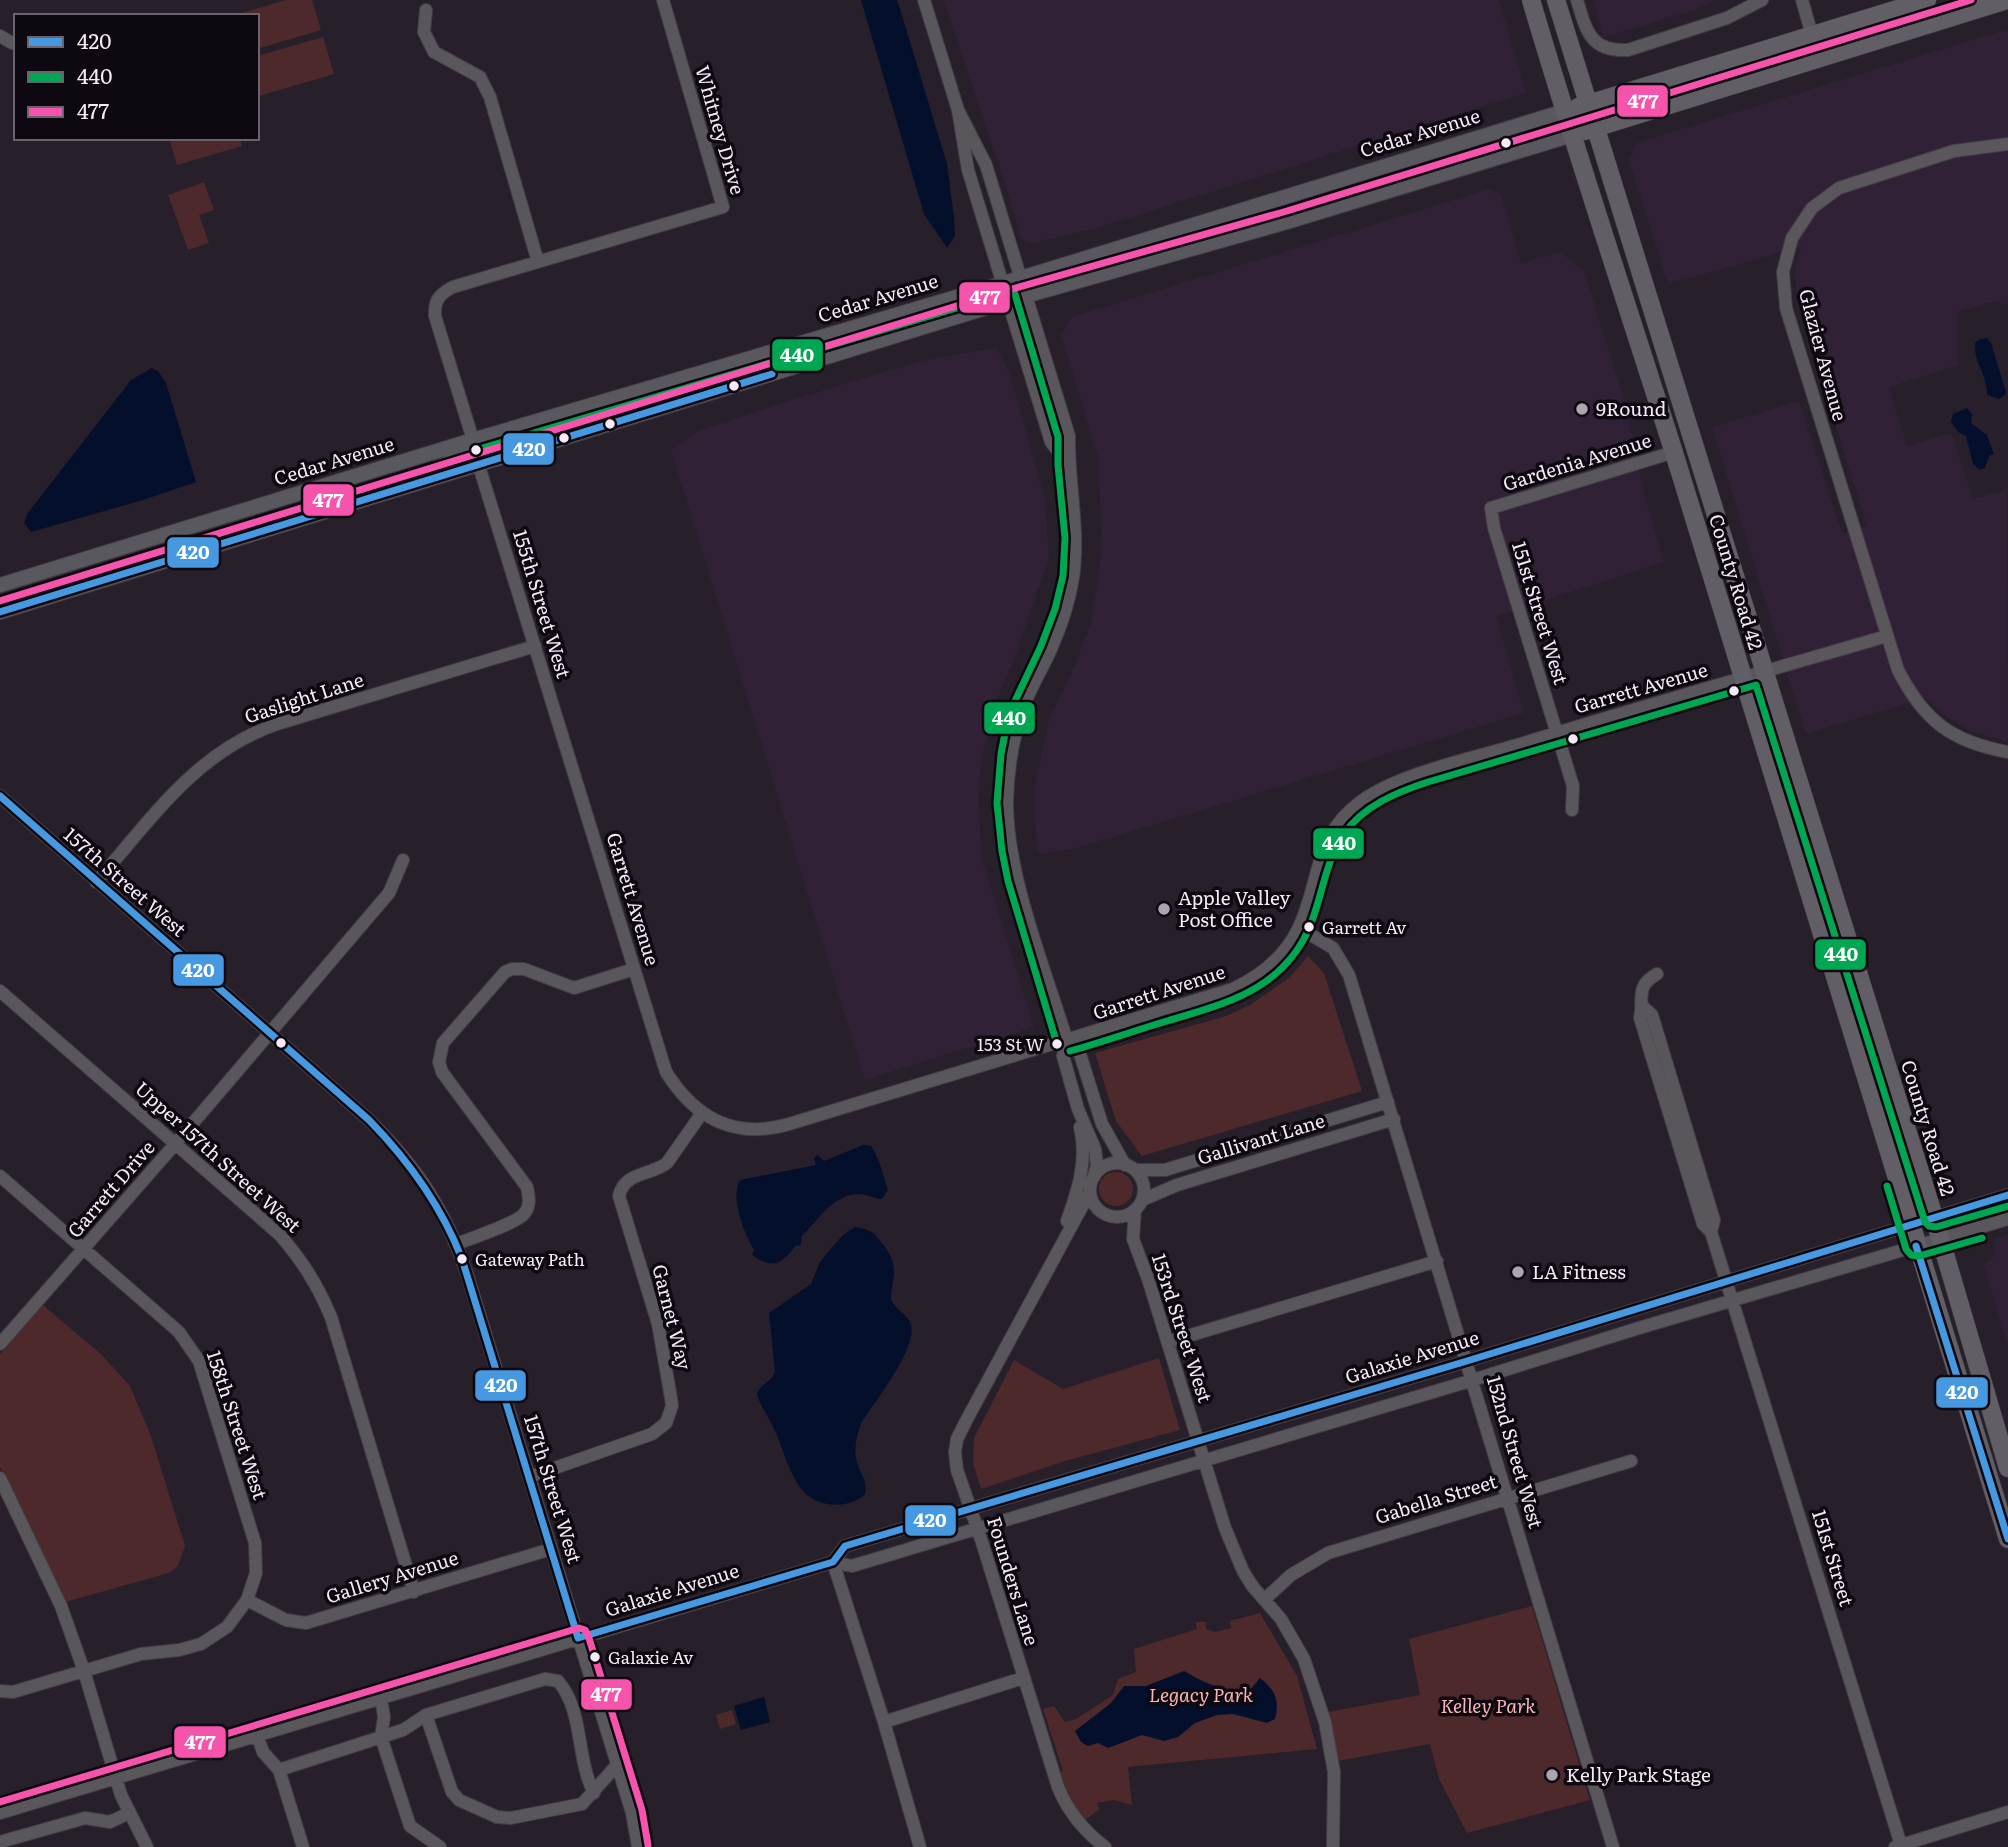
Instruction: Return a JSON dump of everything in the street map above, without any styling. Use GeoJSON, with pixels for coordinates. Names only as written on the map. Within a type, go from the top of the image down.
{"type":"FeatureCollection","features":[{"type":"Feature","properties":{"kind":"highway","name":"County Road 42"},"geometry":{"type":"LineString","coordinates":[[1531,0],[1674,452],[2008,1539]]}},
{"type":"Feature","properties":{"kind":"highway","name":"County Road 42"},"geometry":{"type":"LineString","coordinates":[[1556,0],[1934,1217],[2008,1468]]}},
{"type":"Feature","properties":{"kind":"highway","name":"Cedar Avenue"},"geometry":{"type":"LineString","coordinates":[[1565,111],[1927,0]]}},
{"type":"Feature","properties":{"kind":"highway"},"geometry":{"type":"LineString","coordinates":[[1572,135],[2007,0]]}},
{"type":"Feature","properties":{"kind":"main road","name":"Cedar Avenue"},"geometry":{"type":"LineString","coordinates":[[0,585],[472,440],[1021,278],[1565,111]]}},
{"type":"Feature","properties":{"kind":"main road"},"geometry":{"type":"LineString","coordinates":[[0,612],[1009,301],[1302,217],[1572,135]]}},
{"type":"Feature","properties":{"kind":"main road"},"geometry":{"type":"LineString","coordinates":[[479,466],[480,458],[486,451],[526,435],[588,418],[602,402]]}},
{"type":"Feature","properties":{"kind":"main road"},"geometry":{"type":"LineString","coordinates":[[372,499],[464,455],[472,440]]}},
{"type":"Feature","properties":{"kind":"street","name":"Whitney Drive"},"geometry":{"type":"LineString","coordinates":[[472,440],[437,323],[436,302],[445,291],[723,206],[663,0]]}},
{"type":"Feature","properties":{"kind":"street"},"geometry":{"type":"LineString","coordinates":[[924,0],[958,110],[968,170],[1051,442],[1068,464]]}},
{"type":"Feature","properties":{"kind":"street"},"geometry":{"type":"LineString","coordinates":[[1577,0],[1589,35],[1603,47],[1612,50],[1628,50],[1727,18],[1762,0]]}},
{"type":"Feature","properties":{"kind":"street"},"geometry":{"type":"LineString","coordinates":[[1802,0],[1812,35]]}},
{"type":"Feature","properties":{"kind":"street"},"geometry":{"type":"LineString","coordinates":[[426,10],[424,32],[434,52],[480,77],[489,97],[538,262]]}},
{"type":"Feature","properties":{"kind":"street"},"geometry":{"type":"LineString","coordinates":[[0,36],[12,43]]}},
{"type":"Feature","properties":{"kind":"street"},"geometry":{"type":"LineString","coordinates":[[958,110],[986,165],[1069,436],[1068,464],[1076,538],[1073,578],[1059,630],[1033,684],[1016,730],[1007,803],[1018,879],[1067,1041],[1063,1056],[1078,1110],[1096,1150],[1097,1165],[1090,1192],[1097,1208],[1111,1217],[1128,1215],[1139,1205],[1143,1184],[1102,1124],[1079,1051],[1067,1041]]}},
{"type":"Feature","properties":{"kind":"street","name":"Glazier Avenue"},"geometry":{"type":"LineString","coordinates":[[1887,636],[1786,308],[1783,272],[1792,238],[1812,208],[1839,188],[1954,151],[2008,144]]}},
{"type":"Feature","properties":{"kind":"street","name":"Gardenia Avenue"},"geometry":{"type":"LineString","coordinates":[[1491,509],[1674,452]]}},
{"type":"Feature","properties":{"kind":"street","name":"155th Street West"},"geometry":{"type":"LineString","coordinates":[[479,466],[568,753]]}},
{"type":"Feature","properties":{"kind":"street","name":"151st Street West"},"geometry":{"type":"LineString","coordinates":[[1491,509],[1494,528],[1573,786],[1572,810]]}},
{"type":"Feature","properties":{"kind":"street"},"geometry":{"type":"LineString","coordinates":[[1887,636],[1904,682],[1926,714],[1958,737],[2008,752]]}},
{"type":"Feature","properties":{"kind":"street","name":"Garrett Avenue"},"geometry":{"type":"LineString","coordinates":[[568,753],[666,1072],[682,1096],[702,1113],[722,1124],[748,1130],[776,1128],[1067,1041],[1242,985],[1276,959],[1299,928],[1326,844],[1345,816],[1364,799],[1395,782],[1887,636]]}},
{"type":"Feature","properties":{"kind":"street","name":"Gaslight Lane"},"geometry":{"type":"LineString","coordinates":[[96,882],[191,775],[242,738],[277,724],[535,646]]}},
{"type":"Feature","properties":{"kind":"street","name":"157th Street West"},"geometry":{"type":"LineString","coordinates":[[0,796],[389,1140],[431,1194],[457,1244],[632,1814],[638,1847]]}},
{"type":"Feature","properties":{"kind":"street","name":"Garrett Drive"},"geometry":{"type":"LineString","coordinates":[[0,1344],[389,893],[403,860]]}},
{"type":"Feature","properties":{"kind":"street","name":"152nd Street West"},"geometry":{"type":"LineString","coordinates":[[1299,928],[1328,944],[1344,963],[1468,1361],[1613,1847]]}},
{"type":"Feature","properties":{"kind":"street"},"geometry":{"type":"LineString","coordinates":[[457,1244],[519,1218],[528,1207],[529,1197],[527,1187],[442,1072],[439,1062],[443,1043],[500,976],[512,969],[523,969],[574,988],[634,970]]}},
{"type":"Feature","properties":{"kind":"street"},"geometry":{"type":"LineString","coordinates":[[1657,974],[1647,979],[1642,987],[1643,1006],[1652,1015],[1714,1220],[1712,1232],[1727,1282]]}},
{"type":"Feature","properties":{"kind":"street","name":"Upper 157th Street West"},"geometry":{"type":"LineString","coordinates":[[0,991],[280,1235],[300,1258],[317,1285],[331,1317],[414,1592]]}},
{"type":"Feature","properties":{"kind":"street","name":"Gallivant Lane"},"geometry":{"type":"LineString","coordinates":[[1130,1168],[1165,1170],[1388,1102]]}},
{"type":"Feature","properties":{"kind":"street","name":"Founders Lane"},"geometry":{"type":"LineString","coordinates":[[1059,1247],[1084,1163],[1085,1146],[1078,1110]]}},
{"type":"Feature","properties":{"kind":"street","name":"Garnet Way"},"geometry":{"type":"LineString","coordinates":[[529,1478],[652,1434],[666,1423],[672,1406],[657,1324],[619,1196],[627,1180],[661,1168],[667,1163],[702,1113]]}},
{"type":"Feature","properties":{"kind":"street","name":"Gallivant Lane"},"geometry":{"type":"LineString","coordinates":[[1139,1205],[1186,1182],[1394,1119]]}},
{"type":"Feature","properties":{"kind":"street"},"geometry":{"type":"LineString","coordinates":[[1093,1179],[1103,1168],[1110,1165],[1130,1168]]}},
{"type":"Feature","properties":{"kind":"street","name":"158th Street West"},"geometry":{"type":"LineString","coordinates":[[0,1176],[179,1332],[199,1361],[255,1543],[256,1573],[247,1600]]}},
{"type":"Feature","properties":{"kind":"street","name":"Founders Lane"},"geometry":{"type":"LineString","coordinates":[[1090,1192],[957,1439],[954,1452],[957,1470],[1062,1798],[1084,1829],[1105,1847]]}},
{"type":"Feature","properties":{"kind":"street","name":"Galaxie Avenue"},"geometry":{"type":"LineString","coordinates":[[833,1562],[845,1546],[1468,1361],[2008,1195]]}},
{"type":"Feature","properties":{"kind":"street","name":"153rd Street West"},"geometry":{"type":"LineString","coordinates":[[1139,1205],[1133,1239],[1149,1279],[1236,1558],[1253,1587],[1281,1619],[1304,1659],[1325,1723],[1334,1772],[1333,1847]]}},
{"type":"Feature","properties":{"kind":"street","name":"Galaxie Avenue"},"geometry":{"type":"LineString","coordinates":[[0,1813],[833,1562],[852,1566],[2008,1219]]}},
{"type":"Feature","properties":{"kind":"street"},"geometry":{"type":"LineString","coordinates":[[1168,1342],[1437,1261]]}},
{"type":"Feature","properties":{"kind":"street","name":"151st Street"},"geometry":{"type":"LineString","coordinates":[[1727,1282],[1898,1846]]}},
{"type":"Feature","properties":{"kind":"street","name":"Gabella Street"},"geometry":{"type":"LineString","coordinates":[[1265,1599],[1291,1575],[1328,1553],[1631,1461]]}},
{"type":"Feature","properties":{"kind":"street"},"geometry":{"type":"LineString","coordinates":[[0,1478],[61,1606],[84,1671],[115,1777],[129,1813],[149,1845]]}},
{"type":"Feature","properties":{"kind":"street","name":"Gallery Avenue"},"geometry":{"type":"LineString","coordinates":[[247,1600],[286,1620],[306,1623],[551,1549]]}},
{"type":"Feature","properties":{"kind":"street"},"geometry":{"type":"LineString","coordinates":[[833,1562],[884,1721],[920,1847]]}},
{"type":"Feature","properties":{"kind":"street"},"geometry":{"type":"LineString","coordinates":[[0,1691],[13,1692],[141,1654],[179,1650],[201,1644],[227,1627],[247,1600]]}},
{"type":"Feature","properties":{"kind":"street"},"geometry":{"type":"LineString","coordinates":[[884,1721],[1023,1678]]}},
{"type":"Feature","properties":{"kind":"street"},"geometry":{"type":"LineString","coordinates":[[279,1770],[403,1730],[426,1716],[545,1679],[558,1681],[566,1690],[580,1737],[588,1781],[594,1793]]}},
{"type":"Feature","properties":{"kind":"street"},"geometry":{"type":"LineString","coordinates":[[381,1698],[384,1717],[381,1737],[410,1826],[440,1847]]}},
{"type":"Feature","properties":{"kind":"street"},"geometry":{"type":"LineString","coordinates":[[426,1716],[452,1792],[459,1800],[497,1817],[512,1818],[582,1804],[617,1765]]}},
{"type":"Feature","properties":{"kind":"street"},"geometry":{"type":"LineString","coordinates":[[257,1735],[263,1752],[279,1770],[303,1847]]}},
{"type":"Feature","properties":{"kind":"street"},"geometry":{"type":"LineString","coordinates":[[1898,1846],[2008,1812]]}},
{"type":"Feature","properties":{"kind":"street"},"geometry":{"type":"LineString","coordinates":[[0,1842],[85,1818],[110,1822],[129,1813]]}},
{"type":"Feature","properties":{"kind":"shaded area"},"geometry":{"type":"Polygon","coordinates":[[[944,0],[1499,0],[1526,93],[1097,228],[1034,243],[1021,239],[944,0]]]}},
{"type":"Feature","properties":{"kind":"shaded area"},"geometry":{"type":"Polygon","coordinates":[[[1593,0],[1716,0],[1695,10],[1604,37],[1593,0]]]}},
{"type":"Feature","properties":{"kind":"shaded area"},"geometry":{"type":"Polygon","coordinates":[[[2008,29],[2008,306],[1995,301],[1957,312],[1958,365],[1889,387],[1907,446],[1951,433],[1973,499],[2007,490],[2008,742],[1968,730],[1941,713],[1925,698],[1806,734],[1712,427],[1799,401],[1842,533],[1867,526],[1797,301],[1795,270],[1801,247],[1668,284],[1629,161],[1636,143],[2008,29]]]}},
{"type":"Feature","properties":{"kind":"shaded area"},"geometry":{"type":"Polygon","coordinates":[[[1489,189],[1501,195],[1521,263],[1560,252],[1584,271],[1623,396],[1643,489],[1664,562],[1496,616],[1524,713],[1076,848],[1038,854],[1034,812],[1035,785],[1049,719],[1072,672],[1091,623],[1102,536],[1098,457],[1061,334],[1072,317],[1489,189]]]}},
{"type":"Feature","properties":{"kind":"shaded area"},"geometry":{"type":"Polygon","coordinates":[[[996,348],[1009,371],[1045,499],[1049,557],[1014,660],[994,706],[981,763],[978,800],[982,859],[1034,1027],[865,1080],[671,450],[699,430],[824,390],[921,361],[996,348]]]}},
{"type":"Feature","properties":{"kind":"shaded area"},"geometry":{"type":"Polygon","coordinates":[[[2008,1235],[2008,1345],[1983,1264],[1992,1259],[1996,1251],[1994,1239],[2008,1235]]]}},
{"type":"Feature","properties":{"kind":"green space"},"geometry":{"type":"Polygon","coordinates":[[[286,0],[312,0],[321,30],[259,48],[259,14],[238,14],[286,0]]]}},
{"type":"Feature","properties":{"kind":"green space"},"geometry":{"type":"Polygon","coordinates":[[[323,37],[334,74],[259,96],[259,55],[323,37]]]}},
{"type":"Feature","properties":{"kind":"green space"},"geometry":{"type":"Polygon","coordinates":[[[170,140],[240,140],[242,146],[177,165],[170,140]]]}},
{"type":"Feature","properties":{"kind":"green space"},"geometry":{"type":"Polygon","coordinates":[[[204,182],[214,210],[199,215],[209,243],[188,250],[168,195],[204,182]]]}},
{"type":"Feature","properties":{"kind":"green space"},"geometry":{"type":"Polygon","coordinates":[[[1308,956],[1324,973],[1362,1091],[1142,1156],[1116,1121],[1095,1053],[1226,1016],[1250,1005],[1289,978],[1308,956]]]}},
{"type":"Feature","properties":{"kind":"green space"},"geometry":{"type":"Polygon","coordinates":[[[1116,1172],[1128,1177],[1133,1189],[1128,1201],[1116,1206],[1104,1201],[1099,1189],[1104,1177],[1116,1172]]]}},
{"type":"Feature","properties":{"kind":"green space"},"geometry":{"type":"Polygon","coordinates":[[[43,1305],[102,1355],[130,1386],[151,1436],[185,1546],[178,1566],[169,1573],[65,1602],[0,1467],[0,1354],[43,1305]]]}},
{"type":"Feature","properties":{"kind":"green space"},"geometry":{"type":"Polygon","coordinates":[[[1159,1358],[1180,1430],[1065,1461],[981,1489],[973,1463],[974,1438],[1014,1360],[1063,1389],[1159,1358]]]}},
{"type":"Feature","properties":{"kind":"green space","name":"Kelley Park"},"geometry":{"type":"Polygon","coordinates":[[[1532,1606],[1590,1800],[1467,1833],[1439,1779],[1430,1744],[1338,1761],[1328,1712],[1420,1695],[1409,1639],[1532,1606]]]}},
{"type":"Feature","properties":{"kind":"green space","name":"Legacy Park"},"geometry":{"type":"Polygon","coordinates":[[[1260,1613],[1297,1676],[1317,1749],[1128,1767],[1132,1805],[1114,1800],[1097,1803],[1099,1810],[1085,1820],[1073,1803],[1062,1779],[1060,1772],[1063,1771],[1043,1709],[1054,1706],[1065,1722],[1076,1719],[1113,1695],[1118,1679],[1136,1672],[1134,1649],[1197,1629],[1196,1622],[1206,1622],[1206,1629],[1215,1632],[1231,1628],[1230,1621],[1260,1613]]]}},
{"type":"Feature","properties":{"kind":"green space"},"geometry":{"type":"Polygon","coordinates":[[[732,1710],[736,1724],[720,1729],[716,1715],[732,1710]]]}},
{"type":"Feature","properties":{"kind":"water"},"geometry":{"type":"Polygon","coordinates":[[[861,0],[897,0],[947,164],[955,236],[947,248],[924,214],[861,0]]]}},
{"type":"Feature","properties":{"kind":"water"},"geometry":{"type":"Polygon","coordinates":[[[1987,338],[1991,343],[2006,392],[1999,399],[1987,395],[1976,356],[1975,343],[1987,338]]]}},
{"type":"Feature","properties":{"kind":"water"},"geometry":{"type":"Polygon","coordinates":[[[152,368],[158,371],[166,383],[196,482],[31,532],[24,523],[28,513],[131,380],[152,368]]]}},
{"type":"Feature","properties":{"kind":"water"},"geometry":{"type":"Polygon","coordinates":[[[1967,408],[1972,414],[1971,423],[1987,435],[1994,454],[1989,456],[1985,468],[1980,470],[1973,464],[1966,436],[1958,432],[1951,422],[1953,414],[1967,408]]]}},
{"type":"Feature","properties":{"kind":"water"},"geometry":{"type":"Polygon","coordinates":[[[863,1145],[871,1146],[879,1162],[888,1190],[882,1199],[860,1194],[841,1198],[801,1237],[800,1246],[796,1245],[777,1263],[759,1260],[752,1255],[754,1250],[737,1206],[740,1180],[816,1165],[814,1158],[818,1155],[824,1161],[863,1145]]]}},
{"type":"Feature","properties":{"kind":"water"},"geometry":{"type":"Polygon","coordinates":[[[855,1227],[873,1233],[890,1255],[894,1272],[891,1299],[910,1321],[911,1335],[901,1361],[861,1423],[855,1452],[865,1481],[865,1494],[852,1502],[835,1505],[818,1502],[799,1486],[757,1394],[775,1372],[769,1313],[811,1284],[820,1262],[843,1235],[855,1227]]]}},
{"type":"Feature","properties":{"kind":"water"},"geometry":{"type":"Polygon","coordinates":[[[1184,1671],[1207,1683],[1241,1691],[1250,1690],[1260,1678],[1275,1696],[1275,1719],[1267,1723],[1233,1714],[1217,1715],[1195,1723],[1178,1737],[1164,1741],[1142,1735],[1108,1748],[1098,1743],[1088,1746],[1081,1742],[1075,1731],[1111,1703],[1124,1686],[1146,1686],[1184,1671]]]}},
{"type":"Feature","properties":{"kind":"water"},"geometry":{"type":"Polygon","coordinates":[[[764,1697],[770,1722],[741,1730],[734,1706],[764,1697]]]}},
{"type":"Feature","properties":{"kind":"transit line","name":"477"},"geometry":{"type":"LineString","coordinates":[[0,601],[1005,291],[1287,211],[1971,0]]}},
{"type":"Feature","properties":{"kind":"transit line","name":"440"},"geometry":{"type":"LineString","coordinates":[[476,450],[1014,291],[1058,437],[1065,538],[1063,576],[1055,609],[1006,728],[997,803],[1008,881],[1057,1044]]}},
{"type":"Feature","properties":{"kind":"transit line","name":"420"},"geometry":{"type":"LineString","coordinates":[[0,612],[772,374]]}},
{"type":"Feature","properties":{"kind":"transit line","name":"440"},"geometry":{"type":"LineString","coordinates":[[1070,1051],[1223,1003],[1269,979],[1296,952],[1306,936],[1328,868],[1344,834],[1361,815],[1382,801],[1428,782],[1756,685],[1925,1222],[1936,1227],[2008,1206]]}},
{"type":"Feature","properties":{"kind":"transit line","name":"420"},"geometry":{"type":"LineString","coordinates":[[0,796],[369,1120],[423,1185],[444,1220],[462,1259],[578,1638]]}},
{"type":"Feature","properties":{"kind":"transit line","name":"440"},"geometry":{"type":"LineString","coordinates":[[1887,1186],[1906,1249],[1911,1255],[1919,1256],[1982,1238]]}},
{"type":"Feature","properties":{"kind":"transit line","name":"420"},"geometry":{"type":"LineString","coordinates":[[578,1638],[833,1562],[845,1546],[1467,1361],[2008,1195]]}},
{"type":"Feature","properties":{"kind":"transit line","name":"420"},"geometry":{"type":"LineString","coordinates":[[1916,1246],[2008,1539]]}},
{"type":"Feature","properties":{"kind":"transit line","name":"477"},"geometry":{"type":"LineString","coordinates":[[0,1802],[579,1628],[585,1630],[588,1635],[642,1810],[648,1845]]}},
{"type":"Feature","properties":{"kind":"place","name":"9Round"},"geometry":{"type":"Point","coordinates":[1582,409]}},
{"type":"Feature","properties":{"kind":"place","name":"Apple Valley Post Office"},"geometry":{"type":"Point","coordinates":[1164,909]}},
{"type":"Feature","properties":{"kind":"place","name":"Garrett Av"},"geometry":{"type":"Point","coordinates":[1309,927]}},
{"type":"Feature","properties":{"kind":"place","name":"153 St W"},"geometry":{"type":"Point","coordinates":[1057,1044]}},
{"type":"Feature","properties":{"kind":"place","name":"Gateway Path"},"geometry":{"type":"Point","coordinates":[462,1259]}},
{"type":"Feature","properties":{"kind":"place","name":"LA Fitness"},"geometry":{"type":"Point","coordinates":[1518,1272]}},
{"type":"Feature","properties":{"kind":"place","name":"Galaxie Av"},"geometry":{"type":"Point","coordinates":[595,1657]}},
{"type":"Feature","properties":{"kind":"place","name":"Kelly Park Stage"},"geometry":{"type":"Point","coordinates":[1552,1775]}}]}
